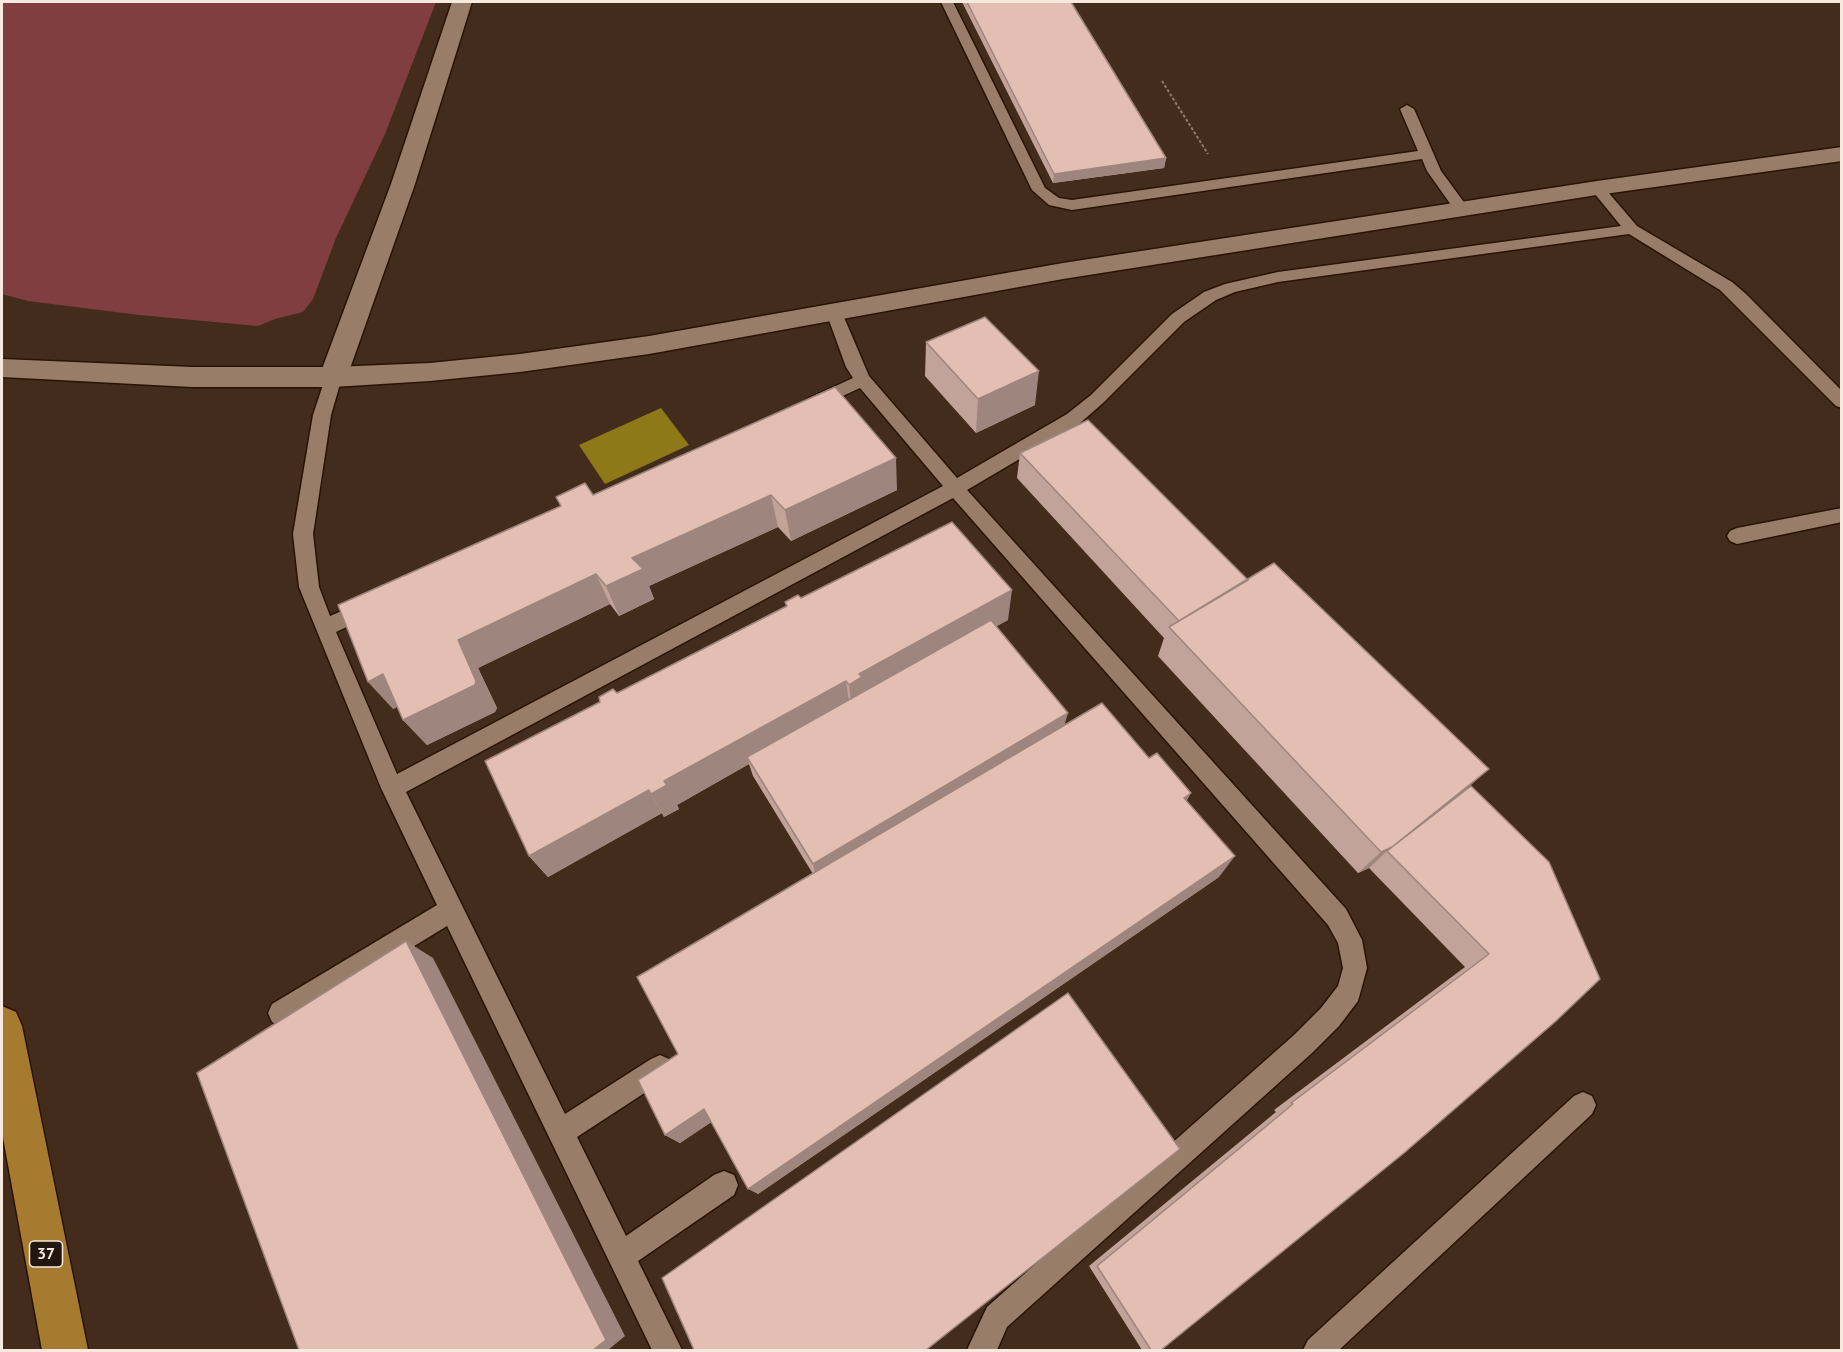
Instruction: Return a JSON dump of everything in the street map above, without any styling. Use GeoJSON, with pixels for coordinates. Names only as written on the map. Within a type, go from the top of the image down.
{"type":"FeatureCollection","features":[{"type":"Feature","properties":{"kind":"main road","name":"37"},"geometry":{"type":"LineString","coordinates":[[2,1026],[65,1350]]}},
{"type":"Feature","properties":{"kind":"street"},"geometry":{"type":"LineString","coordinates":[[333,377],[403,184],[462,2]]}},
{"type":"Feature","properties":{"kind":"street"},"geometry":{"type":"LineString","coordinates":[[2,369],[192,377],[333,377],[430,372],[520,363],[649,345],[1063,271],[1597,188],[1842,154]]}},
{"type":"Feature","properties":{"kind":"lane"},"geometry":{"type":"LineString","coordinates":[[947,2],[1040,190],[1054,202],[1072,205],[1426,154]]}},
{"type":"Feature","properties":{"kind":"lane"},"geometry":{"type":"LineString","coordinates":[[1407,109],[1434,171],[1461,209]]}},
{"type":"Feature","properties":{"kind":"lane"},"geometry":{"type":"LineString","coordinates":[[1597,188],[1632,229],[1726,286],[1740,298],[1842,402]]}},
{"type":"Feature","properties":{"kind":"lane"},"geometry":{"type":"LineString","coordinates":[[392,788],[955,488],[1073,419],[1097,399],[1178,318],[1210,296],[1231,288],[1278,277],[1632,229]]}},
{"type":"Feature","properties":{"kind":"lane"},"geometry":{"type":"LineString","coordinates":[[834,312],[855,367],[863,380],[955,488],[1337,917],[1350,940],[1355,968],[1349,992],[1330,1017],[1303,1044],[998,1317],[982,1350]]}},
{"type":"Feature","properties":{"kind":"lane"},"geometry":{"type":"LineString","coordinates":[[333,377],[322,415],[303,534],[309,586],[324,628],[392,788],[667,1350]]}},
{"type":"Feature","properties":{"kind":"lane"},"geometry":{"type":"LineString","coordinates":[[798,410],[863,380]]}},
{"type":"Feature","properties":{"kind":"lane"},"geometry":{"type":"LineString","coordinates":[[1737,536],[1842,515]]}},
{"type":"Feature","properties":{"kind":"lane"},"geometry":{"type":"LineString","coordinates":[[324,628],[389,599]]}},
{"type":"Feature","properties":{"kind":"lane"},"geometry":{"type":"LineString","coordinates":[[281,1014],[452,909]]}},
{"type":"Feature","properties":{"kind":"lane"},"geometry":{"type":"LineString","coordinates":[[561,1132],[660,1068]]}},
{"type":"Feature","properties":{"kind":"lane"},"geometry":{"type":"LineString","coordinates":[[1318,1350],[1583,1105]]}},
{"type":"Feature","properties":{"kind":"lane"},"geometry":{"type":"LineString","coordinates":[[621,1256],[724,1185]]}},
{"type":"Feature","properties":{"kind":"path"},"geometry":{"type":"LineString","coordinates":[[1162,81],[1226,181]]}},
{"type":"Feature","properties":{"kind":"shaded area"},"geometry":{"type":"Polygon","coordinates":[[[2,2],[436,2],[385,134],[336,238],[313,299],[303,312],[258,326],[139,315],[28,301],[2,294],[2,2]]]}},
{"type":"Feature","properties":{"kind":"shaded area"},"geometry":{"type":"Polygon","coordinates":[[[661,408],[689,445],[605,484],[579,445],[661,408]]]}},
{"type":"Feature","properties":{"kind":"building"},"geometry":{"type":"Polygon","coordinates":[[[967,2],[1071,2],[1166,158],[1054,174],[967,2]]]}},
{"type":"Feature","properties":{"kind":"building"},"geometry":{"type":"Polygon","coordinates":[[[985,317],[1039,371],[978,399],[926,342],[985,317]]]}},
{"type":"Feature","properties":{"kind":"building"},"geometry":{"type":"Polygon","coordinates":[[[835,387],[896,458],[785,510],[771,495],[632,558],[643,569],[606,586],[596,574],[458,640],[476,681],[475,685],[403,720],[383,674],[368,682],[338,605],[561,506],[556,497],[585,483],[593,495],[835,387]]]}},
{"type":"Feature","properties":{"kind":"building"},"geometry":{"type":"Polygon","coordinates":[[[1088,420],[1248,580],[1179,621],[1020,453],[1088,420]]]}},
{"type":"Feature","properties":{"kind":"building"},"geometry":{"type":"Polygon","coordinates":[[[952,522],[1012,590],[859,674],[862,677],[849,685],[846,681],[664,781],[667,785],[651,794],[649,790],[529,856],[485,761],[600,702],[599,697],[613,689],[617,693],[787,606],[785,602],[798,595],[801,598],[952,522]]]}},
{"type":"Feature","properties":{"kind":"building"},"geometry":{"type":"Polygon","coordinates":[[[1274,563],[1489,769],[1392,847],[1381,852],[1169,627],[1274,563]]]}},
{"type":"Feature","properties":{"kind":"building"},"geometry":{"type":"Polygon","coordinates":[[[991,620],[1068,713],[813,864],[747,757],[991,620]]]}},
{"type":"Feature","properties":{"kind":"building"},"geometry":{"type":"Polygon","coordinates":[[[1102,703],[1149,758],[1157,753],[1191,793],[1184,798],[1235,856],[748,1189],[704,1109],[665,1135],[638,1080],[678,1054],[637,977],[1102,703]]]}},
{"type":"Feature","properties":{"kind":"building"},"geometry":{"type":"Polygon","coordinates":[[[1471,786],[1549,862],[1600,979],[1556,1021],[1404,1153],[1161,1350],[1151,1350],[1097,1266],[1293,1104],[1291,1103],[1489,954],[1387,851],[1471,786]]]}},
{"type":"Feature","properties":{"kind":"building"},"geometry":{"type":"Polygon","coordinates":[[[406,941],[606,1340],[593,1350],[299,1350],[197,1073],[406,941]]]}},
{"type":"Feature","properties":{"kind":"building"},"geometry":{"type":"Polygon","coordinates":[[[1068,993],[1180,1149],[926,1350],[694,1350],[662,1278],[1068,993]]]}}]}
